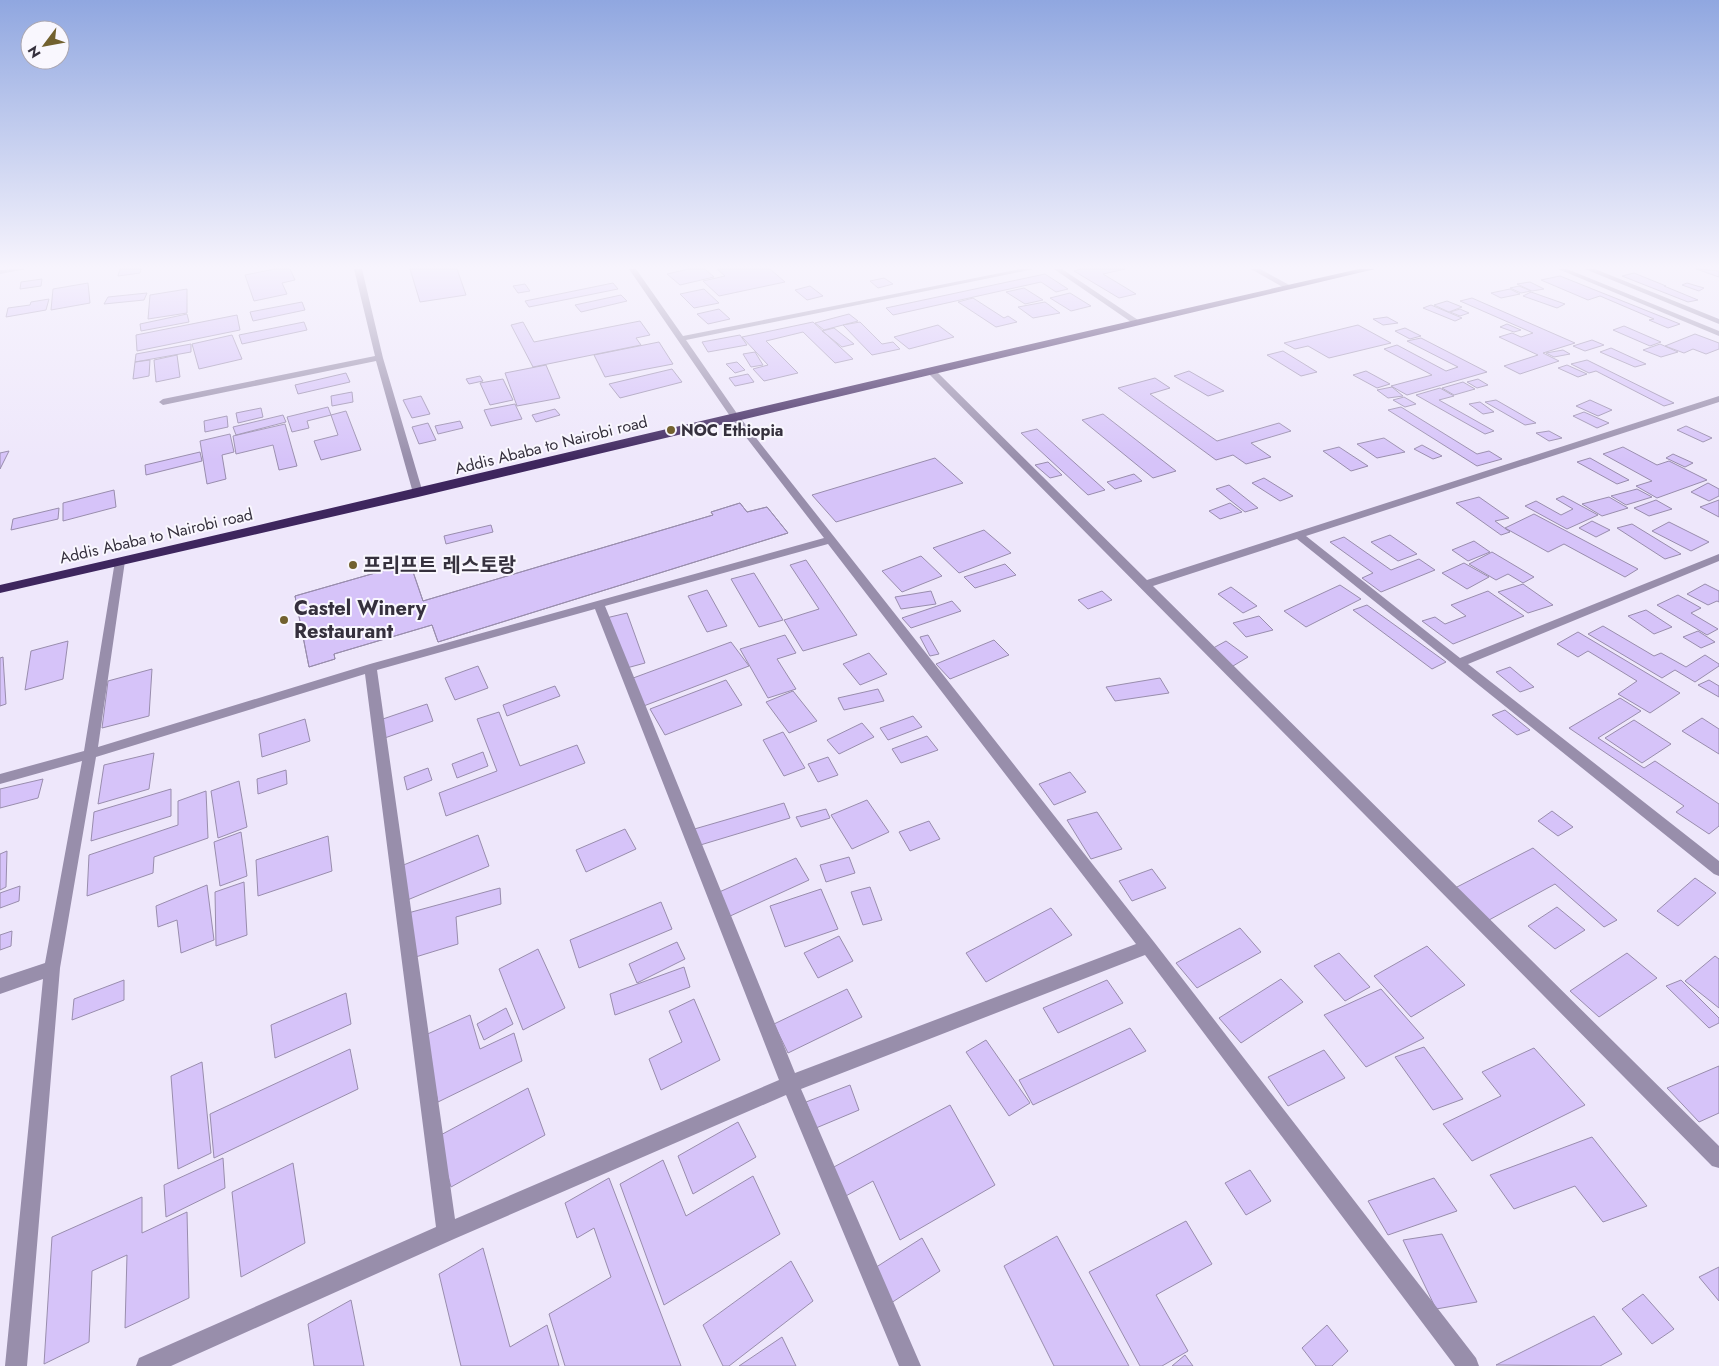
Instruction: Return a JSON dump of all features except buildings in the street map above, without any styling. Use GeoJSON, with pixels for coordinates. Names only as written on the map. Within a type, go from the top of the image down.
{"type":"FeatureCollection","features":[{"type":"Feature","properties":{"kind":"highway","name":"Addis Ababa to Nairobi road"},"geometry":{"type":"LineString","coordinates":[[0,589],[418,493],[1093,333]]}},
{"type":"Feature","properties":{"kind":"street"},"geometry":{"type":"LineString","coordinates":[[374,333],[418,493]]}},
{"type":"Feature","properties":{"kind":"street"},"geometry":{"type":"LineString","coordinates":[[677,333],[735,417],[832,539],[1148,948],[1468,1366]]}},
{"type":"Feature","properties":{"kind":"street"},"geometry":{"type":"LineString","coordinates":[[681,339],[712,333]]}},
{"type":"Feature","properties":{"kind":"street"},"geometry":{"type":"LineString","coordinates":[[163,402],[380,358]]}},
{"type":"Feature","properties":{"kind":"street"},"geometry":{"type":"LineString","coordinates":[[931,372],[1719,1159]]}},
{"type":"Feature","properties":{"kind":"street"},"geometry":{"type":"LineString","coordinates":[[1144,585],[1719,399]]}},
{"type":"Feature","properties":{"kind":"street"},"geometry":{"type":"LineString","coordinates":[[1298,535],[1716,863]]}},
{"type":"Feature","properties":{"kind":"street"},"geometry":{"type":"LineString","coordinates":[[0,779],[90,754],[370,668],[832,539]]}},
{"type":"Feature","properties":{"kind":"street"},"geometry":{"type":"LineString","coordinates":[[1459,663],[1719,558]]}},
{"type":"Feature","properties":{"kind":"street"},"geometry":{"type":"LineString","coordinates":[[16,1366],[52,968],[90,754],[120,561]]}},
{"type":"Feature","properties":{"kind":"street"},"geometry":{"type":"LineString","coordinates":[[599,604],[790,1084],[910,1366]]}},
{"type":"Feature","properties":{"kind":"street"},"geometry":{"type":"LineString","coordinates":[[370,668],[447,1232]]}},
{"type":"Feature","properties":{"kind":"street"},"geometry":{"type":"LineString","coordinates":[[147,1366],[447,1232],[790,1084],[1148,948]]}},
{"type":"Feature","properties":{"kind":"street"},"geometry":{"type":"LineString","coordinates":[[0,986],[52,968]]}},
{"type":"Feature","properties":{"kind":"place","name":"NOC Ethiopia"},"geometry":{"type":"Point","coordinates":[671,430]}},
{"type":"Feature","properties":{"kind":"place","name":"프리프트 레스토랑"},"geometry":{"type":"Point","coordinates":[353,565]}},
{"type":"Feature","properties":{"kind":"place","name":"Castel Winery Restaurant"},"geometry":{"type":"Point","coordinates":[284,620]}}]}
